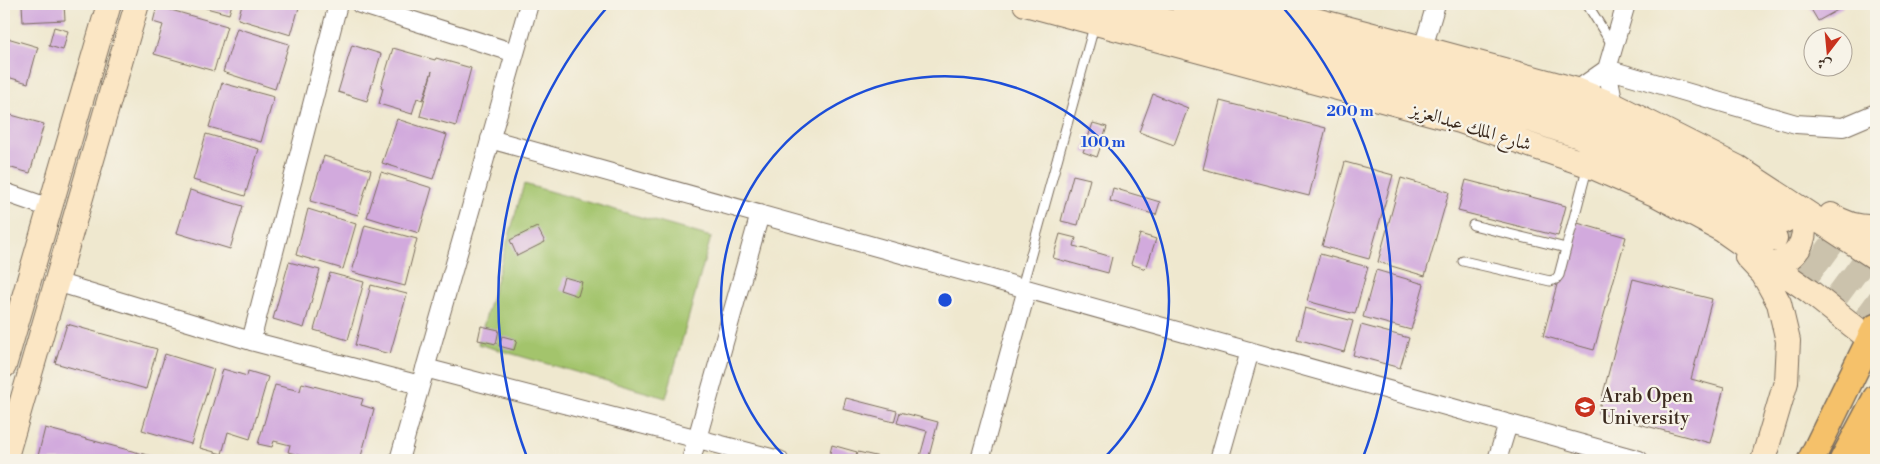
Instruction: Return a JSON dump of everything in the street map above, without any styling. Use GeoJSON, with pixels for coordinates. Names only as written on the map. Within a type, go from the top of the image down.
{"type":"FeatureCollection","features":[{"type":"Feature","properties":{"kind":"main road"},"geometry":{"type":"LineString","coordinates":[[1811,460],[1874,337]]}},
{"type":"Feature","properties":{"kind":"main road"},"geometry":{"type":"LineString","coordinates":[[1843,460],[1867,446],[1876,398]]}},
{"type":"Feature","properties":{"kind":"street"},"geometry":{"type":"LineString","coordinates":[[4,366],[109,4]]}},
{"type":"Feature","properties":{"kind":"street"},"geometry":{"type":"LineString","coordinates":[[5,460],[136,4]]}},
{"type":"Feature","properties":{"kind":"street"},"geometry":{"type":"LineString","coordinates":[[251,341],[338,4]]}},
{"type":"Feature","properties":{"kind":"street"},"geometry":{"type":"LineString","coordinates":[[360,4],[515,53]]}},
{"type":"Feature","properties":{"kind":"street"},"geometry":{"type":"LineString","coordinates":[[399,460],[529,4]]}},
{"type":"Feature","properties":{"kind":"street","name":"شارع الملك عبدالعزيز"},"geometry":{"type":"LineString","coordinates":[[1024,4],[1098,13],[1385,78],[1501,110],[1579,136],[1674,180],[1742,218],[1779,230],[1752,201],[1683,162],[1581,116],[1507,91],[1183,4]]}},
{"type":"Feature","properties":{"kind":"street"},"geometry":{"type":"LineString","coordinates":[[1254,4],[1577,90],[1614,105],[1737,167],[1785,186],[1843,222],[1852,225],[1876,227]]}},
{"type":"Feature","properties":{"kind":"street"},"geometry":{"type":"LineString","coordinates":[[1423,48],[1436,4]]}},
{"type":"Feature","properties":{"kind":"street"},"geometry":{"type":"LineString","coordinates":[[1614,105],[1607,69],[1626,4]]}},
{"type":"Feature","properties":{"kind":"street","name":"شارع الملك عبدالعزيز"},"geometry":{"type":"LineString","coordinates":[[1098,13],[1460,122],[1588,165],[1658,195],[1722,230],[1874,337]]}},
{"type":"Feature","properties":{"kind":"street"},"geometry":{"type":"LineString","coordinates":[[1577,90],[1607,69]]}},
{"type":"Feature","properties":{"kind":"street"},"geometry":{"type":"LineString","coordinates":[[1607,69],[1796,124],[1844,127],[1876,113]]}},
{"type":"Feature","properties":{"kind":"street"},"geometry":{"type":"LineString","coordinates":[[490,139],[1639,460]]}},
{"type":"Feature","properties":{"kind":"street"},"geometry":{"type":"LineString","coordinates":[[1737,167],[1876,258]]}},
{"type":"Feature","properties":{"kind":"street"},"geometry":{"type":"LineString","coordinates":[[1737,167],[1802,215],[1804,233],[1798,250],[1783,261],[1770,264]]}},
{"type":"Feature","properties":{"kind":"street"},"geometry":{"type":"LineString","coordinates":[[4,192],[50,208]]}},
{"type":"Feature","properties":{"kind":"street"},"geometry":{"type":"LineString","coordinates":[[691,460],[760,214]]}},
{"type":"Feature","properties":{"kind":"street"},"geometry":{"type":"LineString","coordinates":[[1722,230],[1763,274],[1779,302],[1788,341],[1786,382],[1763,460]]}},
{"type":"Feature","properties":{"kind":"street"},"geometry":{"type":"LineString","coordinates":[[56,282],[251,341],[420,385]]}},
{"type":"Feature","properties":{"kind":"street"},"geometry":{"type":"LineString","coordinates":[[980,460],[1024,288]]}},
{"type":"Feature","properties":{"kind":"street"},"geometry":{"type":"LineString","coordinates":[[1219,460],[1250,351]]}},
{"type":"Feature","properties":{"kind":"street"},"geometry":{"type":"LineString","coordinates":[[425,368],[779,460]]}},
{"type":"Feature","properties":{"kind":"street"},"geometry":{"type":"LineString","coordinates":[[4,372],[28,379]]}},
{"type":"Feature","properties":{"kind":"street"},"geometry":{"type":"LineString","coordinates":[[1497,460],[1508,424]]}},
{"type":"Feature","properties":{"kind":"lane"},"geometry":{"type":"LineString","coordinates":[[1587,4],[1613,46]]}},
{"type":"Feature","properties":{"kind":"lane"},"geometry":{"type":"LineString","coordinates":[[1024,288],[1098,13]]}},
{"type":"Feature","properties":{"kind":"lane"},"geometry":{"type":"LineString","coordinates":[[1463,261],[1550,281],[1556,279],[1559,275],[1588,165]]}},
{"type":"Feature","properties":{"kind":"lane"},"geometry":{"type":"LineString","coordinates":[[1473,225],[1566,248]]}},
{"type":"Feature","properties":{"kind":"green space"},"geometry":{"type":"Polygon","coordinates":[[[524,184],[711,237],[666,398],[478,344],[524,184]]]}},
{"type":"Feature","properties":{"kind":"building"},"geometry":{"type":"Polygon","coordinates":[[[22,4],[64,4],[65,20],[23,22],[22,4]]]}},
{"type":"Feature","properties":{"kind":"building"},"geometry":{"type":"Polygon","coordinates":[[[191,4],[232,4],[229,14],[191,4]]]}},
{"type":"Feature","properties":{"kind":"building"},"geometry":{"type":"Polygon","coordinates":[[[242,4],[300,4],[291,35],[238,19],[242,4]]]}},
{"type":"Feature","properties":{"kind":"building"},"geometry":{"type":"Polygon","coordinates":[[[1808,4],[1841,4],[1843,7],[1818,21],[1808,4]]]}},
{"type":"Feature","properties":{"kind":"building"},"geometry":{"type":"Polygon","coordinates":[[[157,6],[227,26],[214,71],[154,54],[163,25],[153,22],[157,6]]]}},
{"type":"Feature","properties":{"kind":"building"},"geometry":{"type":"Polygon","coordinates":[[[54,27],[68,31],[63,50],[49,46],[54,27]]]}},
{"type":"Feature","properties":{"kind":"building"},"geometry":{"type":"Polygon","coordinates":[[[237,28],[289,44],[275,89],[223,72],[237,28]]]}},
{"type":"Feature","properties":{"kind":"building"},"geometry":{"type":"Polygon","coordinates":[[[4,37],[38,47],[28,83],[4,76],[4,37]]]}},
{"type":"Feature","properties":{"kind":"building"},"geometry":{"type":"Polygon","coordinates":[[[352,45],[381,54],[367,101],[338,92],[352,45]]]}},
{"type":"Feature","properties":{"kind":"building"},"geometry":{"type":"Polygon","coordinates":[[[393,48],[471,68],[456,126],[420,116],[432,71],[423,100],[417,98],[412,114],[379,104],[383,88],[381,87],[393,48]]]}},
{"type":"Feature","properties":{"kind":"building"},"geometry":{"type":"Polygon","coordinates":[[[222,83],[274,97],[261,142],[209,127],[222,83]]]}},
{"type":"Feature","properties":{"kind":"building"},"geometry":{"type":"Polygon","coordinates":[[[1153,94],[1188,108],[1174,145],[1139,132],[1153,94]]]}},
{"type":"Feature","properties":{"kind":"building"},"geometry":{"type":"Polygon","coordinates":[[[1220,101],[1326,128],[1309,196],[1203,169],[1220,101]]]}},
{"type":"Feature","properties":{"kind":"building"},"geometry":{"type":"Polygon","coordinates":[[[4,113],[44,124],[30,173],[4,166],[4,113]]]}},
{"type":"Feature","properties":{"kind":"building"},"geometry":{"type":"Polygon","coordinates":[[[397,119],[447,135],[433,179],[382,163],[397,119]]]}},
{"type":"Feature","properties":{"kind":"building"},"geometry":{"type":"Polygon","coordinates":[[[1093,123],[1107,127],[1097,157],[1083,152],[1093,123]]]}},
{"type":"Feature","properties":{"kind":"building"},"geometry":{"type":"Polygon","coordinates":[[[206,134],[259,149],[245,196],[193,180],[206,134]]]}},
{"type":"Feature","properties":{"kind":"building"},"geometry":{"type":"Polygon","coordinates":[[[324,156],[371,170],[358,215],[310,201],[324,156]]]}},
{"type":"Feature","properties":{"kind":"building"},"geometry":{"type":"Polygon","coordinates":[[[1345,162],[1393,175],[1369,259],[1322,246],[1345,162]]]}},
{"type":"Feature","properties":{"kind":"building"},"geometry":{"type":"Polygon","coordinates":[[[381,172],[432,188],[419,233],[367,217],[381,172]]]}},
{"type":"Feature","properties":{"kind":"building"},"geometry":{"type":"Polygon","coordinates":[[[1073,175],[1090,179],[1078,225],[1061,221],[1073,175]]]}},
{"type":"Feature","properties":{"kind":"building"},"geometry":{"type":"Polygon","coordinates":[[[1401,178],[1449,192],[1425,276],[1378,262],[1401,178]]]}},
{"type":"Feature","properties":{"kind":"building"},"geometry":{"type":"Polygon","coordinates":[[[1466,180],[1566,206],[1558,236],[1458,211],[1466,180]]]}},
{"type":"Feature","properties":{"kind":"building"},"geometry":{"type":"Polygon","coordinates":[[[1113,188],[1160,202],[1156,215],[1110,201],[1113,188]]]}},
{"type":"Feature","properties":{"kind":"building"},"geometry":{"type":"Polygon","coordinates":[[[190,190],[243,206],[230,249],[177,233],[190,190]]]}},
{"type":"Feature","properties":{"kind":"building"},"geometry":{"type":"Polygon","coordinates":[[[308,209],[356,224],[343,269],[296,255],[308,209]]]}},
{"type":"Feature","properties":{"kind":"building"},"geometry":{"type":"Polygon","coordinates":[[[1574,222],[1626,237],[1594,350],[1543,336],[1574,222]]]}},
{"type":"Feature","properties":{"kind":"building"},"geometry":{"type":"Polygon","coordinates":[[[365,225],[417,239],[405,286],[352,272],[365,225]]]}},
{"type":"Feature","properties":{"kind":"building"},"geometry":{"type":"Polygon","coordinates":[[[537,227],[545,242],[517,256],[510,240],[537,227]]]}},
{"type":"Feature","properties":{"kind":"building"},"geometry":{"type":"Polygon","coordinates":[[[1060,234],[1076,238],[1074,246],[1112,257],[1108,273],[1053,258],[1060,234]]]}},
{"type":"Feature","properties":{"kind":"building"},"geometry":{"type":"Polygon","coordinates":[[[1140,234],[1156,239],[1146,269],[1131,264],[1140,234]]]}},
{"type":"Feature","properties":{"kind":"building"},"geometry":{"type":"Polygon","coordinates":[[[1320,254],[1368,267],[1355,314],[1307,301],[1320,254]]]}},
{"type":"Feature","properties":{"kind":"building"},"geometry":{"type":"Polygon","coordinates":[[[289,262],[320,270],[304,328],[273,319],[289,262]]]}},
{"type":"Feature","properties":{"kind":"building"},"geometry":{"type":"Polygon","coordinates":[[[1376,270],[1424,284],[1411,330],[1363,317],[1376,270]]]}},
{"type":"Feature","properties":{"kind":"building"},"geometry":{"type":"Polygon","coordinates":[[[330,273],[364,282],[348,340],[314,330],[330,273]]]}},
{"type":"Feature","properties":{"kind":"building"},"geometry":{"type":"Polygon","coordinates":[[[564,277],[582,282],[578,296],[560,290],[564,277]]]}},
{"type":"Feature","properties":{"kind":"building"},"geometry":{"type":"Polygon","coordinates":[[[1633,279],[1712,299],[1691,379],[1724,388],[1710,443],[1598,413],[1633,279]]]}},
{"type":"Feature","properties":{"kind":"building"},"geometry":{"type":"Polygon","coordinates":[[[371,285],[407,294],[390,354],[355,345],[371,285]]]}},
{"type":"Feature","properties":{"kind":"building"},"geometry":{"type":"Polygon","coordinates":[[[1305,308],[1353,321],[1344,352],[1297,339],[1305,308]]]}},
{"type":"Feature","properties":{"kind":"building"},"geometry":{"type":"Polygon","coordinates":[[[67,324],[157,349],[146,389],[55,363],[67,324]]]}},
{"type":"Feature","properties":{"kind":"building"},"geometry":{"type":"Polygon","coordinates":[[[1361,325],[1409,338],[1400,368],[1353,355],[1361,325]]]}},
{"type":"Feature","properties":{"kind":"building"},"geometry":{"type":"Polygon","coordinates":[[[481,326],[499,330],[496,344],[478,340],[481,326]]]}},
{"type":"Feature","properties":{"kind":"building"},"geometry":{"type":"Polygon","coordinates":[[[502,336],[517,340],[514,350],[499,346],[502,336]]]}},
{"type":"Feature","properties":{"kind":"building"},"geometry":{"type":"Polygon","coordinates":[[[165,354],[214,369],[191,444],[142,430],[165,354]]]}},
{"type":"Feature","properties":{"kind":"building"},"geometry":{"type":"Polygon","coordinates":[[[223,369],[247,376],[248,371],[268,377],[250,439],[228,432],[222,454],[200,448],[223,369]]]}},
{"type":"Feature","properties":{"kind":"building"},"geometry":{"type":"Polygon","coordinates":[[[302,383],[363,399],[361,405],[374,409],[360,460],[336,460],[325,457],[324,460],[316,460],[288,452],[290,445],[274,441],[272,447],[258,444],[275,385],[300,391],[302,383]]]}},
{"type":"Feature","properties":{"kind":"building"},"geometry":{"type":"Polygon","coordinates":[[[846,398],[897,411],[894,422],[843,409],[846,398]]]}},
{"type":"Feature","properties":{"kind":"building"},"geometry":{"type":"Polygon","coordinates":[[[900,412],[938,422],[928,460],[919,460],[927,431],[897,423],[900,412]]]}},
{"type":"Feature","properties":{"kind":"building"},"geometry":{"type":"Polygon","coordinates":[[[45,428],[166,460],[37,460],[45,428]]]}},
{"type":"Feature","properties":{"kind":"building"},"geometry":{"type":"Polygon","coordinates":[[[832,445],[857,452],[854,460],[829,457],[832,445]]]}},
{"type":"Feature","properties":{"kind":"building"},"geometry":{"type":"Polygon","coordinates":[[[858,452],[884,458],[883,460],[856,460],[858,452]]]}},
{"type":"Feature","properties":{"kind":"tunnel"},"geometry":{"type":"LineString","coordinates":[[1788,223],[1876,285]]}},
{"type":"Feature","properties":{"kind":"tunnel"},"geometry":{"type":"LineString","coordinates":[[1775,239],[1876,311]]}},
{"type":"Feature","properties":{"kind":"place","name":"Arab Open University"},"geometry":{"type":"Point","coordinates":[1585,407]}}]}
